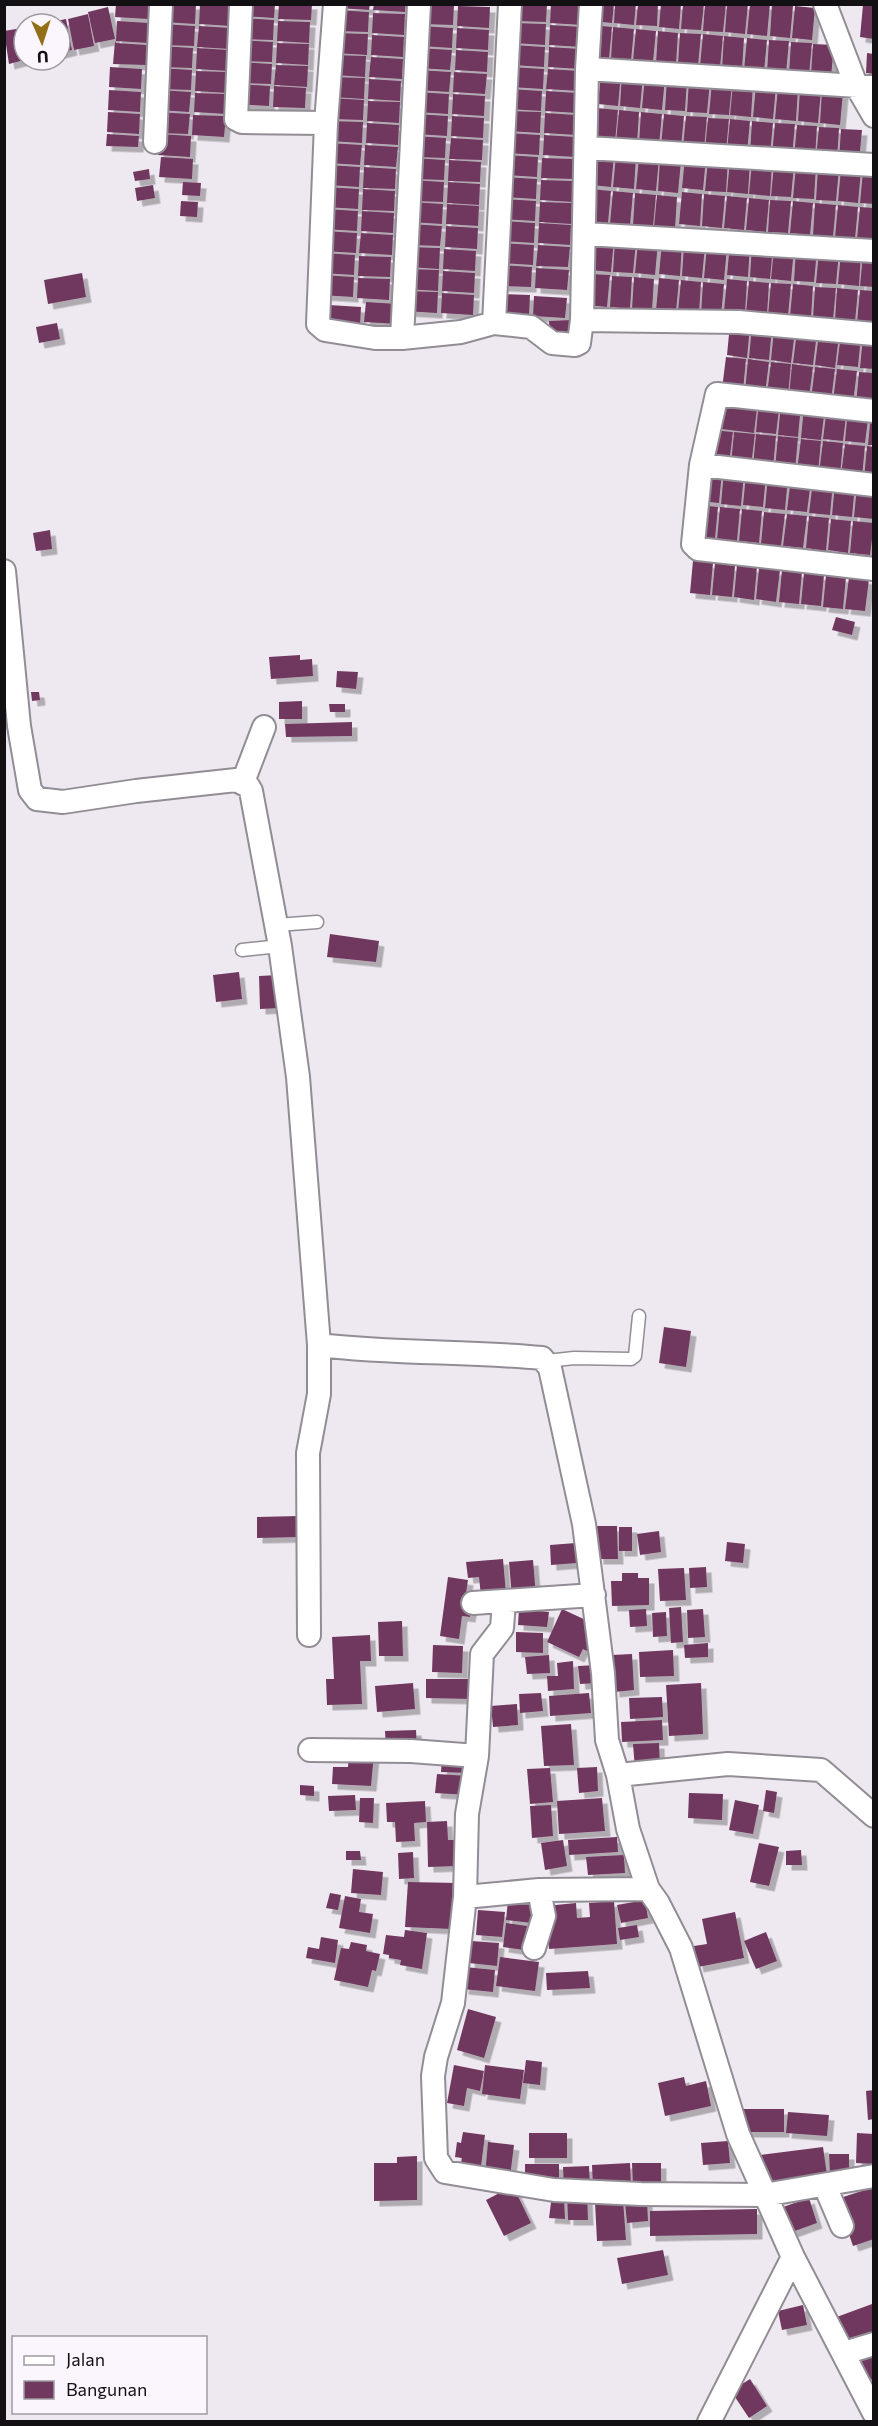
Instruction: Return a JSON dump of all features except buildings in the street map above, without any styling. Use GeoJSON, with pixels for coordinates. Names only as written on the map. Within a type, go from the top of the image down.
{"type":"FeatureCollection","features":[{"type":"Feature","properties":{"kind":"street"},"geometry":{"type":"LineString","coordinates":[[155,142],[161,4]]}},
{"type":"Feature","properties":{"kind":"street"},"geometry":{"type":"LineString","coordinates":[[241,4],[236,119],[242,122],[326,123]]}},
{"type":"Feature","properties":{"kind":"street"},"geometry":{"type":"LineString","coordinates":[[335,4],[326,123],[317,322],[325,330],[375,338],[402,339],[461,332],[494,323],[531,327],[552,343],[574,345],[579,343],[582,320],[587,69],[591,4]]}},
{"type":"Feature","properties":{"kind":"street"},"geometry":{"type":"LineString","coordinates":[[402,339],[419,4]]}},
{"type":"Feature","properties":{"kind":"street"},"geometry":{"type":"LineString","coordinates":[[494,323],[510,4]]}},
{"type":"Feature","properties":{"kind":"street"},"geometry":{"type":"LineString","coordinates":[[825,4],[865,86],[873,116]]}},
{"type":"Feature","properties":{"kind":"street"},"geometry":{"type":"LineString","coordinates":[[587,69],[865,86]]}},
{"type":"Feature","properties":{"kind":"street"},"geometry":{"type":"LineString","coordinates":[[587,148],[873,165]]}},
{"type":"Feature","properties":{"kind":"street"},"geometry":{"type":"LineString","coordinates":[[585,234],[873,251]]}},
{"type":"Feature","properties":{"kind":"street"},"geometry":{"type":"LineString","coordinates":[[582,320],[739,321],[873,334]]}},
{"type":"Feature","properties":{"kind":"street"},"geometry":{"type":"LineString","coordinates":[[873,411],[720,392],[717,394],[701,465],[693,544],[698,549],[873,569]]}},
{"type":"Feature","properties":{"kind":"street"},"geometry":{"type":"LineString","coordinates":[[701,465],[873,485]]}},
{"type":"Feature","properties":{"kind":"street"},"geometry":{"type":"LineString","coordinates":[[4,571],[7,624],[19,726],[30,790],[37,799],[63,802],[236,780],[243,782],[251,791],[256,808],[279,936],[298,1077],[319,1345],[319,1394],[308,1453],[309,1635]]}},
{"type":"Feature","properties":{"kind":"street"},"geometry":{"type":"LineString","coordinates":[[243,782],[264,727]]}},
{"type":"Feature","properties":{"kind":"street"},"geometry":{"type":"LineString","coordinates":[[319,1345],[411,1353],[520,1356],[542,1358],[547,1361],[557,1395],[584,1524],[603,1672],[606,1740],[618,1775],[628,1829],[648,1889],[681,1948],[738,2134],[793,2257],[873,2413]]}},
{"type":"Feature","properties":{"kind":"street"},"geometry":{"type":"LineString","coordinates":[[473,1603],[594,1595]]}},
{"type":"Feature","properties":{"kind":"street"},"geometry":{"type":"LineString","coordinates":[[504,1601],[502,1628],[482,1654],[477,1756],[467,1814],[465,1897],[453,2003],[433,2076],[436,2158],[441,2170],[567,2192],[764,2195],[873,2176]]}},
{"type":"Feature","properties":{"kind":"street"},"geometry":{"type":"LineString","coordinates":[[310,1750],[411,1751],[477,1756]]}},
{"type":"Feature","properties":{"kind":"street"},"geometry":{"type":"LineString","coordinates":[[618,1775],[728,1764],[820,1770],[873,1816]]}},
{"type":"Feature","properties":{"kind":"street"},"geometry":{"type":"LineString","coordinates":[[465,1897],[539,1890],[648,1889]]}},
{"type":"Feature","properties":{"kind":"street"},"geometry":{"type":"LineString","coordinates":[[534,1948],[544,1916],[539,1890]]}},
{"type":"Feature","properties":{"kind":"street"},"geometry":{"type":"LineString","coordinates":[[825,2186],[842,2226]]}},
{"type":"Feature","properties":{"kind":"street"},"geometry":{"type":"LineString","coordinates":[[710,2421],[793,2257]]}},
{"type":"Feature","properties":{"kind":"street"},"geometry":{"type":"LineString","coordinates":[[844,2353],[873,2344]]}},
{"type":"Feature","properties":{"kind":"lane"},"geometry":{"type":"LineString","coordinates":[[242,950],[317,922]]}},
{"type":"Feature","properties":{"kind":"lane"},"geometry":{"type":"LineString","coordinates":[[547,1361],[574,1358],[632,1359],[635,1356],[639,1316]]}}]}
